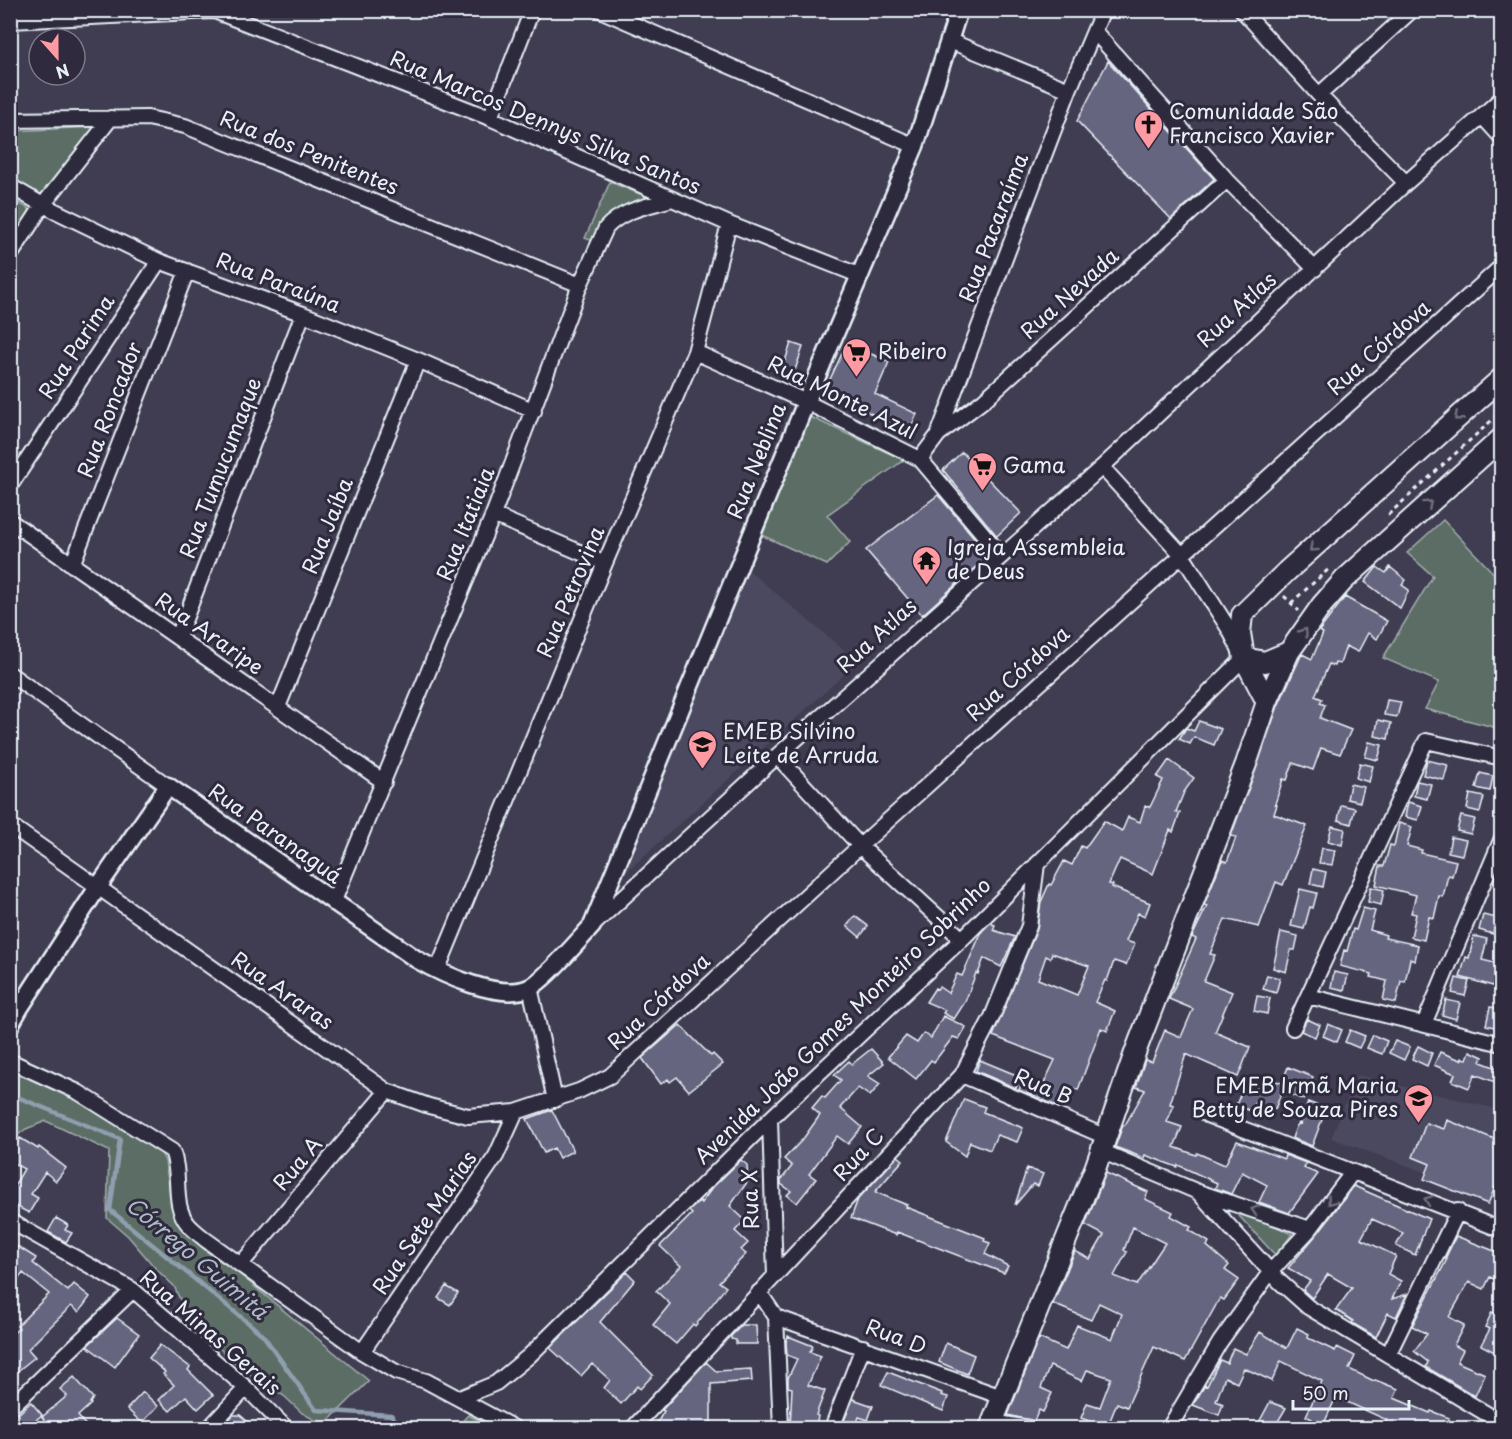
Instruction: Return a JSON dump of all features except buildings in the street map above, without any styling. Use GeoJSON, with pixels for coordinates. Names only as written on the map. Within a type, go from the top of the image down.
{"type":"FeatureCollection","features":[{"type":"Feature","properties":{"kind":"main road"},"geometry":{"type":"LineString","coordinates":[[1267,702],[1244,658],[1240,622],[1242,615],[1502,378]]}},
{"type":"Feature","properties":{"kind":"main road"},"geometry":{"type":"LineString","coordinates":[[991,1425],[1104,1144],[1136,1050],[1246,764],[1267,702],[1289,652],[1344,580],[1502,438]]}},
{"type":"Feature","properties":{"kind":"main road"},"geometry":{"type":"LineString","coordinates":[[1244,658],[1265,662],[1289,652]]}},
{"type":"Feature","properties":{"kind":"street"},"geometry":{"type":"LineString","coordinates":[[490,118],[532,10]]}},
{"type":"Feature","properties":{"kind":"street"},"geometry":{"type":"LineString","coordinates":[[600,10],[915,146]]}},
{"type":"Feature","properties":{"kind":"street","name":"Rua Neblina"},"geometry":{"type":"LineString","coordinates":[[592,926],[806,402],[915,146],[959,10]]}},
{"type":"Feature","properties":{"kind":"street","name":"Rua Pacaraíma"},"geometry":{"type":"LineString","coordinates":[[920,459],[938,435],[1069,90],[1103,10]]}},
{"type":"Feature","properties":{"kind":"street"},"geometry":{"type":"LineString","coordinates":[[1242,10],[1319,96],[1406,183]]}},
{"type":"Feature","properties":{"kind":"street"},"geometry":{"type":"LineString","coordinates":[[1319,96],[1412,10]]}},
{"type":"Feature","properties":{"kind":"street"},"geometry":{"type":"LineString","coordinates":[[10,21],[212,11]]}},
{"type":"Feature","properties":{"kind":"street","name":"Rua Marcos Dennys Silva Santos"},"geometry":{"type":"LineString","coordinates":[[212,11],[490,118],[729,224],[861,276]]}},
{"type":"Feature","properties":{"kind":"street"},"geometry":{"type":"LineString","coordinates":[[1095,32],[1227,180],[1315,269]]}},
{"type":"Feature","properties":{"kind":"street"},"geometry":{"type":"LineString","coordinates":[[950,41],[1069,90]]}},
{"type":"Feature","properties":{"kind":"street","name":"Rua Atlas"},"geometry":{"type":"LineString","coordinates":[[530,987],[592,926],[777,756],[1102,467],[1406,183],[1502,98]]}},
{"type":"Feature","properties":{"kind":"street"},"geometry":{"type":"LineString","coordinates":[[1482,116],[1502,138]]}},
{"type":"Feature","properties":{"kind":"street"},"geometry":{"type":"LineString","coordinates":[[10,256],[43,205],[111,118]]}},
{"type":"Feature","properties":{"kind":"street","name":"Rua dos Penitentes"},"geometry":{"type":"LineString","coordinates":[[10,120],[148,118],[184,126],[580,285]]}},
{"type":"Feature","properties":{"kind":"street","name":"Rua Nevada"},"geometry":{"type":"LineString","coordinates":[[938,435],[984,399],[1227,180]]}},
{"type":"Feature","properties":{"kind":"street","name":"Rua Paraúna"},"geometry":{"type":"LineString","coordinates":[[10,186],[43,205],[159,261],[303,314],[418,360],[534,411]]}},
{"type":"Feature","properties":{"kind":"street","name":"Rua Itatiaia"},"geometry":{"type":"LineString","coordinates":[[333,903],[493,515],[580,285],[606,228],[613,220],[625,213],[672,199]]}},
{"type":"Feature","properties":{"kind":"street","name":"Rua Petrovina"},"geometry":{"type":"LineString","coordinates":[[437,971],[605,563],[696,352],[729,224]]}},
{"type":"Feature","properties":{"kind":"street","name":"Rua Parima"},"geometry":{"type":"LineString","coordinates":[[10,486],[159,261]]}},
{"type":"Feature","properties":{"kind":"street","name":"Rua Córdova"},"geometry":{"type":"LineString","coordinates":[[555,1100],[610,1076],[860,846],[1502,266]]}},
{"type":"Feature","properties":{"kind":"street","name":"Rua Roncador"},"geometry":{"type":"LineString","coordinates":[[72,565],[187,271]]}},
{"type":"Feature","properties":{"kind":"street","name":"Rua Tumucumaque"},"geometry":{"type":"LineString","coordinates":[[178,637],[303,314]]}},
{"type":"Feature","properties":{"kind":"street","name":"Rua Monte Azul"},"geometry":{"type":"LineString","coordinates":[[696,352],[806,402],[920,459],[1001,555]]}},
{"type":"Feature","properties":{"kind":"street","name":"Rua Jaíba"},"geometry":{"type":"LineString","coordinates":[[278,707],[418,360]]}},
{"type":"Feature","properties":{"kind":"street"},"geometry":{"type":"LineString","coordinates":[[1102,467],[1182,555],[1244,658]]}},
{"type":"Feature","properties":{"kind":"street"},"geometry":{"type":"LineString","coordinates":[[493,515],[605,563]]}},
{"type":"Feature","properties":{"kind":"street","name":"Rua Araripe"},"geometry":{"type":"LineString","coordinates":[[10,521],[384,782]]}},
{"type":"Feature","properties":{"kind":"street","name":"Avenida João Gomes Monteiro Sobrinho"},"geometry":{"type":"LineString","coordinates":[[460,1398],[496,1383],[529,1356],[770,1119],[962,939],[1244,658]]}},
{"type":"Feature","properties":{"kind":"street","name":"Rua Paranaguá"},"geometry":{"type":"LineString","coordinates":[[10,674],[333,903],[416,959],[437,971],[474,984],[511,992],[530,987]]}},
{"type":"Feature","properties":{"kind":"street"},"geometry":{"type":"LineString","coordinates":[[1293,1028],[1426,741],[1502,758]]}},
{"type":"Feature","properties":{"kind":"street"},"geometry":{"type":"LineString","coordinates":[[777,756],[860,846],[962,939]]}},
{"type":"Feature","properties":{"kind":"street"},"geometry":{"type":"LineString","coordinates":[[10,1025],[15,1005],[168,786]]}},
{"type":"Feature","properties":{"kind":"street","name":"Rua Araras"},"geometry":{"type":"LineString","coordinates":[[10,825],[387,1091],[429,1106],[468,1116],[516,1112],[555,1100]]}},
{"type":"Feature","properties":{"kind":"street"},"geometry":{"type":"LineString","coordinates":[[1424,1024],[1502,838]]}},
{"type":"Feature","properties":{"kind":"street","name":"Rua C"},"geometry":{"type":"LineString","coordinates":[[633,1428],[963,1075],[992,1017],[1029,926],[1037,864]]}},
{"type":"Feature","properties":{"kind":"street"},"geometry":{"type":"LineString","coordinates":[[530,987],[555,1100]]}},
{"type":"Feature","properties":{"kind":"street"},"geometry":{"type":"LineString","coordinates":[[1308,996],[1502,1044]]}},
{"type":"Feature","properties":{"kind":"street"},"geometry":{"type":"LineString","coordinates":[[10,1061],[78,1092],[172,1151],[177,1162],[180,1209],[187,1223],[206,1240],[362,1352],[396,1372],[426,1381],[514,1428]]}},
{"type":"Feature","properties":{"kind":"street","name":"Rua B"},"geometry":{"type":"LineString","coordinates":[[963,1075],[1198,1192],[1310,1229]]}},
{"type":"Feature","properties":{"kind":"street","name":"Rua A"},"geometry":{"type":"LineString","coordinates":[[241,1264],[387,1091]]}},
{"type":"Feature","properties":{"kind":"street","name":"Rua Sete Marias"},"geometry":{"type":"LineString","coordinates":[[362,1352],[496,1156],[516,1112]]}},
{"type":"Feature","properties":{"kind":"street"},"geometry":{"type":"LineString","coordinates":[[1206,1115],[1502,1230]]}},
{"type":"Feature","properties":{"kind":"street","name":"Rua X"},"geometry":{"type":"LineString","coordinates":[[770,1119],[775,1276]]}},
{"type":"Feature","properties":{"kind":"street"},"geometry":{"type":"LineString","coordinates":[[1169,1428],[1220,1342],[1271,1271],[1310,1229],[1352,1173]]}},
{"type":"Feature","properties":{"kind":"street"},"geometry":{"type":"LineString","coordinates":[[1198,1192],[1280,1282],[1308,1307],[1502,1423]]}},
{"type":"Feature","properties":{"kind":"street"},"geometry":{"type":"LineString","coordinates":[[1388,1355],[1458,1211]]}},
{"type":"Feature","properties":{"kind":"street","name":"Rua Minas Gerais"},"geometry":{"type":"LineString","coordinates":[[10,1221],[133,1290],[246,1388],[285,1428]]}},
{"type":"Feature","properties":{"kind":"street"},"geometry":{"type":"LineString","coordinates":[[10,1408],[133,1290]]}},
{"type":"Feature","properties":{"kind":"street"},"geometry":{"type":"LineString","coordinates":[[759,1292],[776,1317],[782,1428]]}},
{"type":"Feature","properties":{"kind":"street","name":"Rua D"},"geometry":{"type":"LineString","coordinates":[[776,1317],[1002,1397]]}},
{"type":"Feature","properties":{"kind":"street"},"geometry":{"type":"LineString","coordinates":[[832,1428],[863,1347]]}},
{"type":"Feature","properties":{"kind":"street"},"geometry":{"type":"LineString","coordinates":[[209,1428],[246,1388]]}},
{"type":"Feature","properties":{"kind":"street"},"geometry":{"type":"LineString","coordinates":[[991,1425],[1029,1428]]}},
{"type":"Feature","properties":{"kind":"path"},"geometry":{"type":"LineString","coordinates":[[1385,518],[1502,411]]}},
{"type":"Feature","properties":{"kind":"path"},"geometry":{"type":"LineString","coordinates":[[1291,603],[1334,564]]}},
{"type":"Feature","properties":{"kind":"path"},"geometry":{"type":"LineString","coordinates":[[1274,585],[1310,623]]}},
{"type":"Feature","properties":{"kind":"shaded area","name":"EMEB Silvino Leite de Arruda"},"geometry":{"type":"Polygon","coordinates":[[[745,567],[858,662],[622,876],[745,567]]]}},
{"type":"Feature","properties":{"kind":"shaded area","name":"EMEB Irmã Maria Betty de Souza Pires"},"geometry":{"type":"Polygon","coordinates":[[[1357,1075],[1501,1110],[1501,1200],[1331,1138],[1357,1075]]]}},
{"type":"Feature","properties":{"kind":"green space"},"geometry":{"type":"Polygon","coordinates":[[[95,127],[41,197],[11,179],[11,131],[95,127]]]}},
{"type":"Feature","properties":{"kind":"green space"},"geometry":{"type":"Polygon","coordinates":[[[610,182],[655,200],[593,241],[585,238],[610,182]]]}},
{"type":"Feature","properties":{"kind":"green space"},"geometry":{"type":"Polygon","coordinates":[[[11,198],[31,210],[11,242],[11,198]]]}},
{"type":"Feature","properties":{"kind":"green space"},"geometry":{"type":"Polygon","coordinates":[[[808,416],[904,460],[827,515],[850,542],[827,565],[757,533],[808,416]]]}},
{"type":"Feature","properties":{"kind":"green space"},"geometry":{"type":"Polygon","coordinates":[[[1443,520],[1501,581],[1501,729],[1425,709],[1439,682],[1383,658],[1433,576],[1407,553],[1443,520]]]}},
{"type":"Feature","properties":{"kind":"green space"},"geometry":{"type":"Polygon","coordinates":[[[11,1070],[87,1106],[159,1149],[165,1161],[173,1211],[184,1230],[207,1252],[237,1272],[369,1381],[324,1425],[302,1413],[284,1396],[242,1369],[185,1311],[174,1286],[128,1236],[107,1218],[109,1151],[46,1121],[26,1129],[11,1140],[11,1070]]]}},
{"type":"Feature","properties":{"kind":"green space"},"geometry":{"type":"Polygon","coordinates":[[[1227,1203],[1292,1234],[1276,1256],[1227,1203]]]}},
{"type":"Feature","properties":{"kind":"green space"},"geometry":{"type":"Polygon","coordinates":[[[468,1415],[494,1428],[456,1428],[468,1415]]]}},
{"type":"Feature","properties":{"kind":"waterway","name":"Córrego Guimitá"},"geometry":{"type":"LineString","coordinates":[[10,1094],[120,1139],[110,1210],[263,1335],[316,1410],[391,1415],[402,1428]]}},
{"type":"Feature","properties":{"kind":"place","name":"Comunidade São Francisco Xavier"},"geometry":{"type":"Point","coordinates":[1148,150]}},
{"type":"Feature","properties":{"kind":"place","name":"Ribeiro"},"geometry":{"type":"Point","coordinates":[857,378]}},
{"type":"Feature","properties":{"kind":"place","name":"Gama"},"geometry":{"type":"Point","coordinates":[982,492]}},
{"type":"Feature","properties":{"kind":"place","name":"Igreja Assembleia de Deus"},"geometry":{"type":"Point","coordinates":[926,586]}},
{"type":"Feature","properties":{"kind":"place","name":"EMEB Silvino Leite de Arruda"},"geometry":{"type":"Point","coordinates":[702,770]}},
{"type":"Feature","properties":{"kind":"place","name":"EMEB Irmã Maria Betty de Souza Pires"},"geometry":{"type":"Point","coordinates":[1419,1124]}}]}
